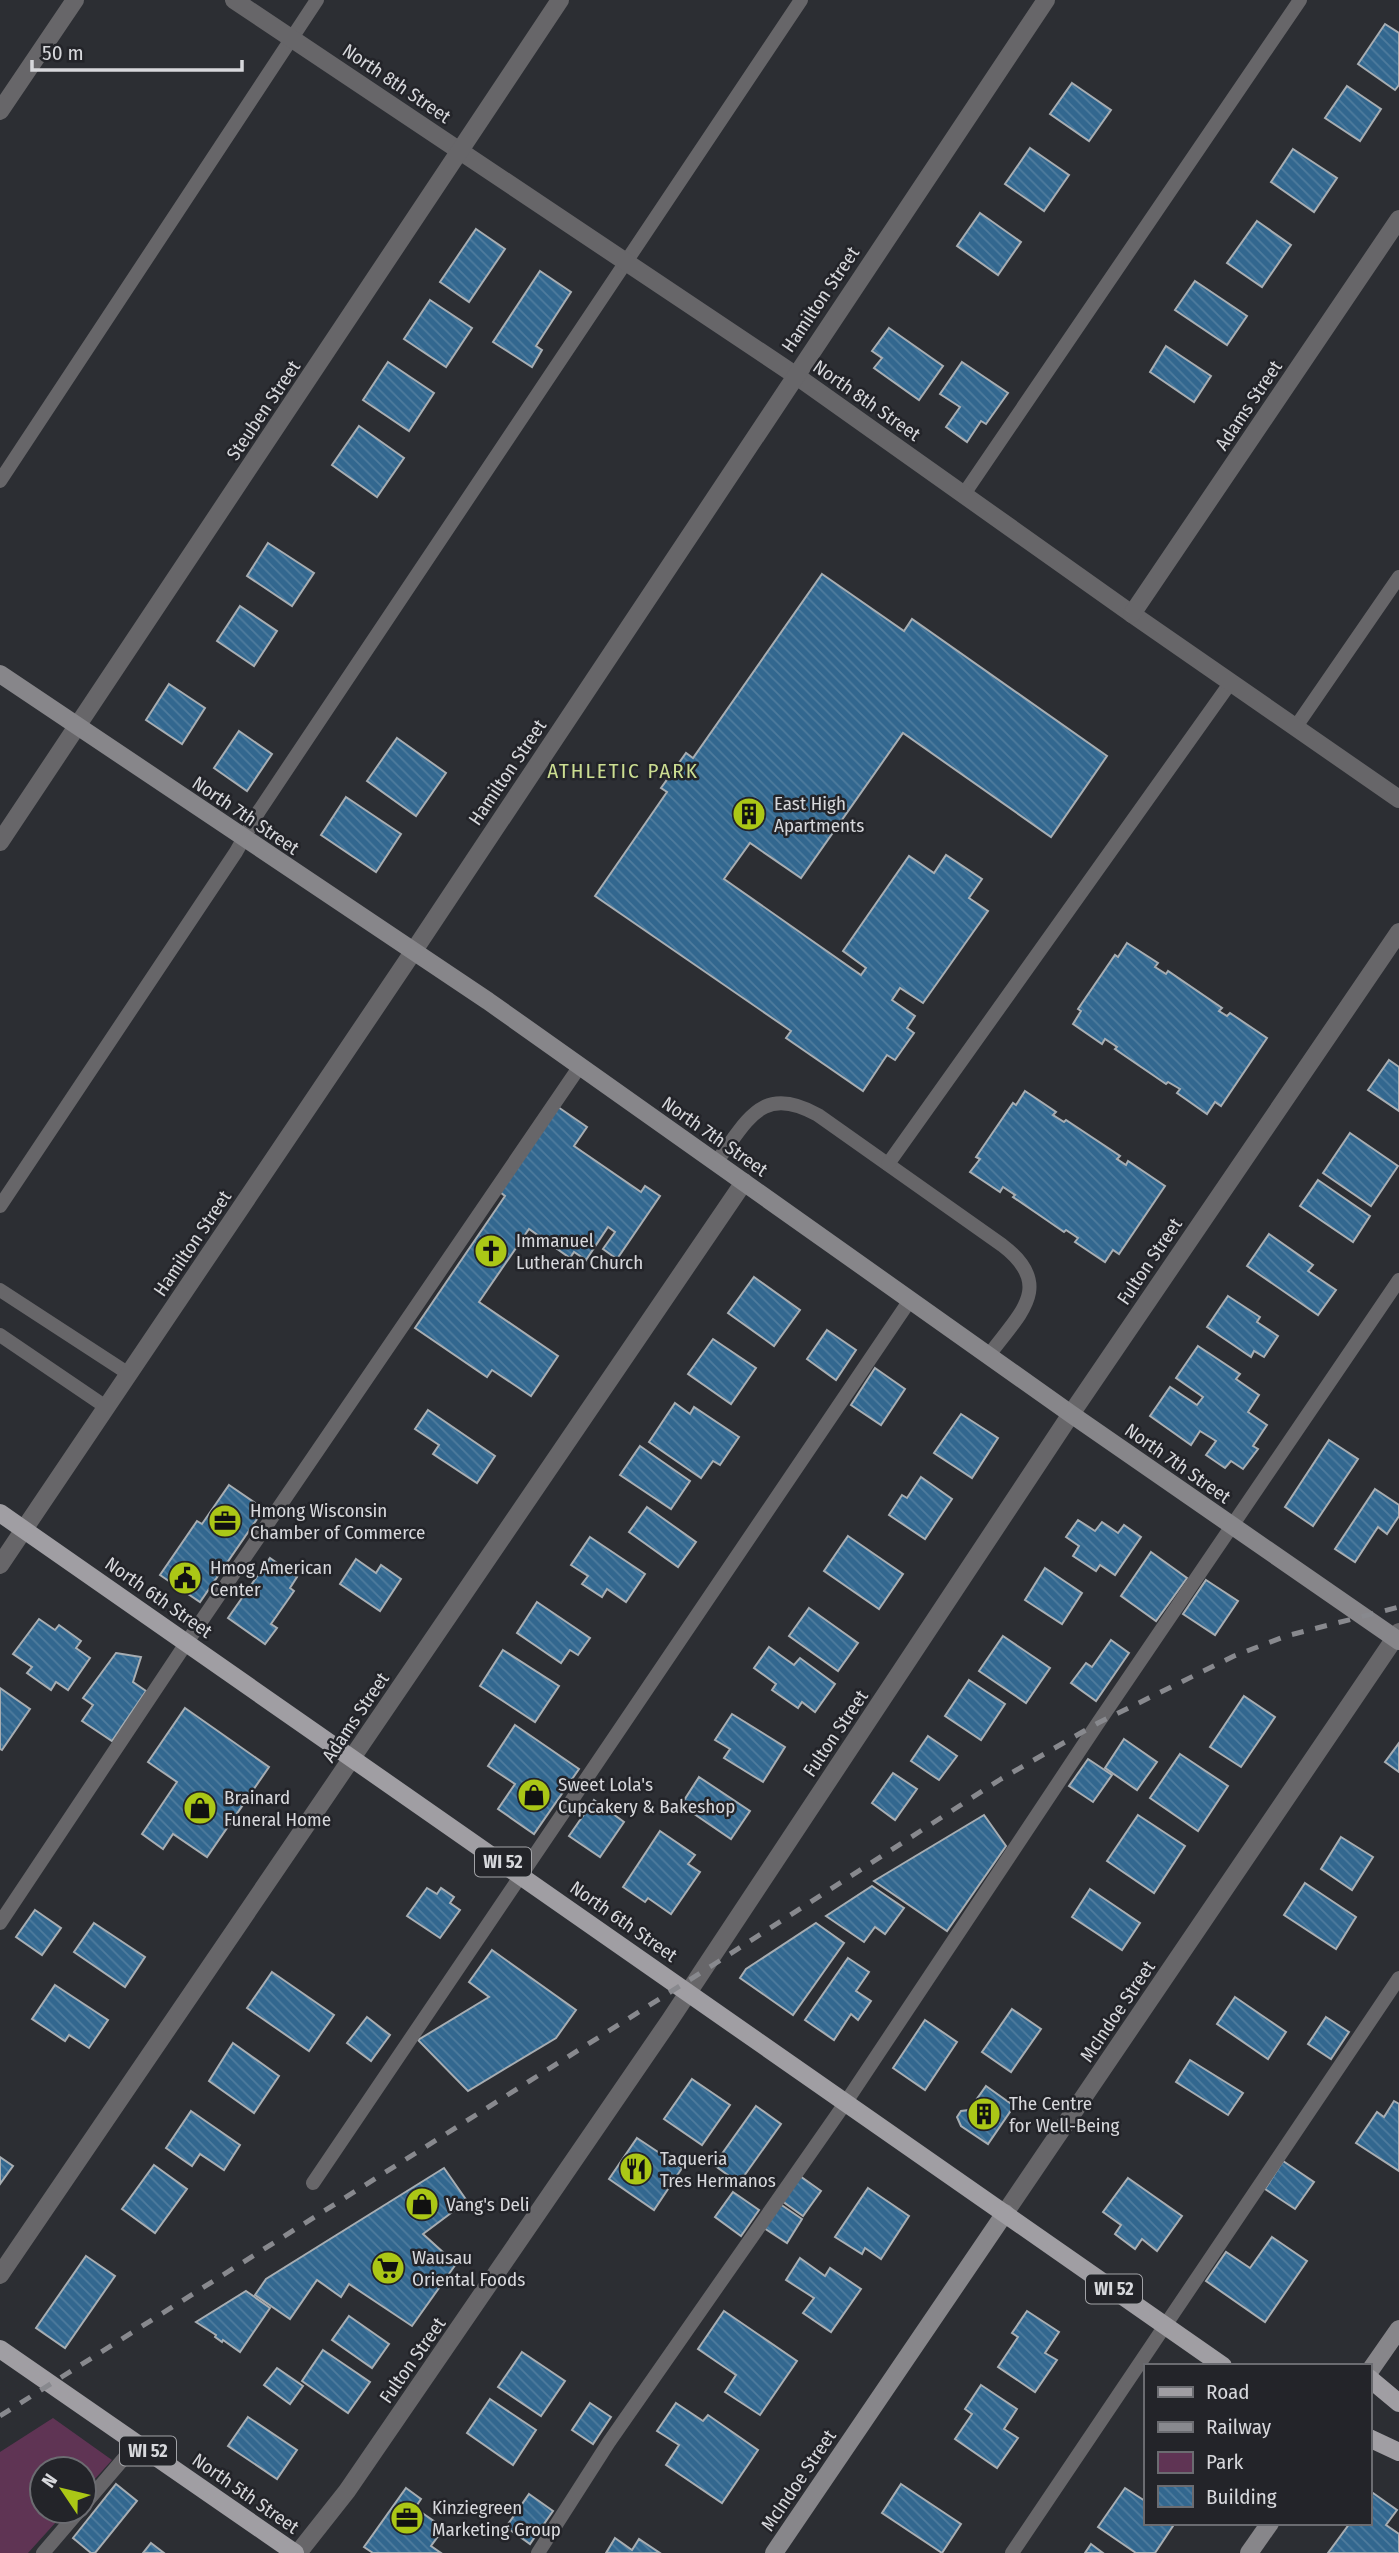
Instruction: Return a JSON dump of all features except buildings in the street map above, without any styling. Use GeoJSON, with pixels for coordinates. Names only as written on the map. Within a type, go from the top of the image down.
{"type":"FeatureCollection","features":[{"type":"Feature","properties":{"kind":"main road","name":"North 6th Street"},"geometry":{"type":"LineString","coordinates":[[0,1513],[1220,2364]]}},
{"type":"Feature","properties":{"kind":"main road","name":"North 5th Street"},"geometry":{"type":"LineString","coordinates":[[0,2348],[297,2553]]}},
{"type":"Feature","properties":{"kind":"main road"},"geometry":{"type":"LineString","coordinates":[[1371,2380],[1399,2403]]}},
{"type":"Feature","properties":{"kind":"main road"},"geometry":{"type":"LineString","coordinates":[[1371,2439],[1399,2452]]}},
{"type":"Feature","properties":{"kind":"street"},"geometry":{"type":"LineString","coordinates":[[0,111],[75,0]]}},
{"type":"Feature","properties":{"kind":"street","name":"North 8th Street"},"geometry":{"type":"LineString","coordinates":[[234,0],[795,375],[1399,799]]}},
{"type":"Feature","properties":{"kind":"street","name":"Steuben Street"},"geometry":{"type":"LineString","coordinates":[[0,842],[560,0]]}},
{"type":"Feature","properties":{"kind":"street","name":"Hamilton Street"},"geometry":{"type":"LineString","coordinates":[[0,1565],[413,952],[1046,0]]}},
{"type":"Feature","properties":{"kind":"street","name":"Adams Street"},"geometry":{"type":"LineString","coordinates":[[1132,614],[1399,219]]}},
{"type":"Feature","properties":{"kind":"street","name":"North 7th Street"},"geometry":{"type":"LineString","coordinates":[[0,674],[580,1066],[1071,1414],[1397,1637]]}},
{"type":"Feature","properties":{"kind":"street","name":"Fulton Street"},"geometry":{"type":"LineString","coordinates":[[297,2553],[347,2491],[689,1992],[1071,1414],[1399,932]]}},
{"type":"Feature","properties":{"kind":"street","name":"Adams Street"},"geometry":{"type":"LineString","coordinates":[[0,2275],[744,1182]]}},
{"type":"Feature","properties":{"kind":"street","name":"McIndoe Street"},"geometry":{"type":"LineString","coordinates":[[774,2553],[1397,1637]]}},
{"type":"Feature","properties":{"kind":"street"},"geometry":{"type":"LineString","coordinates":[[1371,2369],[1399,2329]]}},
{"type":"Feature","properties":{"kind":"street"},"geometry":{"type":"LineString","coordinates":[[1250,2553],[1269,2525]]}},
{"type":"Feature","properties":{"kind":"lane"},"geometry":{"type":"LineString","coordinates":[[0,481],[317,0]]}},
{"type":"Feature","properties":{"kind":"lane"},"geometry":{"type":"LineString","coordinates":[[0,1206],[245,839],[259,811],[801,0]]}},
{"type":"Feature","properties":{"kind":"lane"},"geometry":{"type":"LineString","coordinates":[[964,494],[1300,0]]}},
{"type":"Feature","properties":{"kind":"lane"},"geometry":{"type":"LineString","coordinates":[[1295,728],[1399,576]]}},
{"type":"Feature","properties":{"kind":"lane"},"geometry":{"type":"LineString","coordinates":[[888,1164],[1231,682]]}},
{"type":"Feature","properties":{"kind":"lane"},"geometry":{"type":"LineString","coordinates":[[0,1923],[580,1066]]}},
{"type":"Feature","properties":{"kind":"lane"},"geometry":{"type":"LineString","coordinates":[[716,1162],[757,1111],[778,1102],[803,1106],[888,1164],[1017,1256],[1025,1267],[1030,1279],[1029,1298],[989,1355]]}},
{"type":"Feature","properties":{"kind":"lane"},"geometry":{"type":"LineString","coordinates":[[538,2553],[609,2442],[846,2102],[1098,1723],[1399,1280]]}},
{"type":"Feature","properties":{"kind":"lane"},"geometry":{"type":"LineString","coordinates":[[0,1290],[129,1374]]}},
{"type":"Feature","properties":{"kind":"lane"},"geometry":{"type":"LineString","coordinates":[[313,2183],[910,1300]]}},
{"type":"Feature","properties":{"kind":"lane"},"geometry":{"type":"LineString","coordinates":[[0,1335],[106,1407]]}},
{"type":"Feature","properties":{"kind":"lane"},"geometry":{"type":"LineString","coordinates":[[1012,2553],[1399,1978]]}},
{"type":"Feature","properties":{"kind":"lane"},"geometry":{"type":"LineString","coordinates":[[98,2488],[136,2443]]}},
{"type":"Feature","properties":{"kind":"lane"},"geometry":{"type":"LineString","coordinates":[[43,2553],[67,2525]]}},
{"type":"Feature","properties":{"kind":"green space"},"geometry":{"type":"Polygon","coordinates":[[[53,2418],[112,2460],[98,2476],[98,2455],[28,2455],[28,2525],[53,2525],[28,2553],[0,2553],[0,2452],[53,2418]]]}},
{"type":"Feature","properties":{"kind":"railway"},"geometry":{"type":"LineString","coordinates":[[0,2416],[713,1965],[1001,1779],[1098,1723],[1234,1656],[1286,1636],[1399,1607]]}},
{"type":"Feature","properties":{"kind":"place","name":"East High Apartments"},"geometry":{"type":"Point","coordinates":[749,814]}},
{"type":"Feature","properties":{"kind":"place","name":"Immanuel Lutheran Church"},"geometry":{"type":"Point","coordinates":[491,1251]}},
{"type":"Feature","properties":{"kind":"place","name":"Hmong Wisconsin Chamber of Commerce"},"geometry":{"type":"Point","coordinates":[225,1521]}},
{"type":"Feature","properties":{"kind":"place","name":"Hmog American Center"},"geometry":{"type":"Point","coordinates":[185,1578]}},
{"type":"Feature","properties":{"kind":"place","name":"Sweet Lola's Cupcakery & Bakeshop"},"geometry":{"type":"Point","coordinates":[534,1795]}},
{"type":"Feature","properties":{"kind":"place","name":"Brainard Funeral Home"},"geometry":{"type":"Point","coordinates":[200,1808]}},
{"type":"Feature","properties":{"kind":"place","name":"The Centre for Well-Being"},"geometry":{"type":"Point","coordinates":[984,2114]}},
{"type":"Feature","properties":{"kind":"place","name":"Taqueria Tres Hermanos"},"geometry":{"type":"Point","coordinates":[636,2169]}},
{"type":"Feature","properties":{"kind":"place","name":"Vang's Deli"},"geometry":{"type":"Point","coordinates":[422,2204]}},
{"type":"Feature","properties":{"kind":"place","name":"Wausau Oriental Foods"},"geometry":{"type":"Point","coordinates":[388,2268]}},
{"type":"Feature","properties":{"kind":"place","name":"Kinziegreen Marketing Group"},"geometry":{"type":"Point","coordinates":[407,2518]}},
{"type":"Feature","properties":{"kind":"district","name":"ATHLETIC PARK"},"geometry":{"type":"Point","coordinates":[623,771]}}]}
